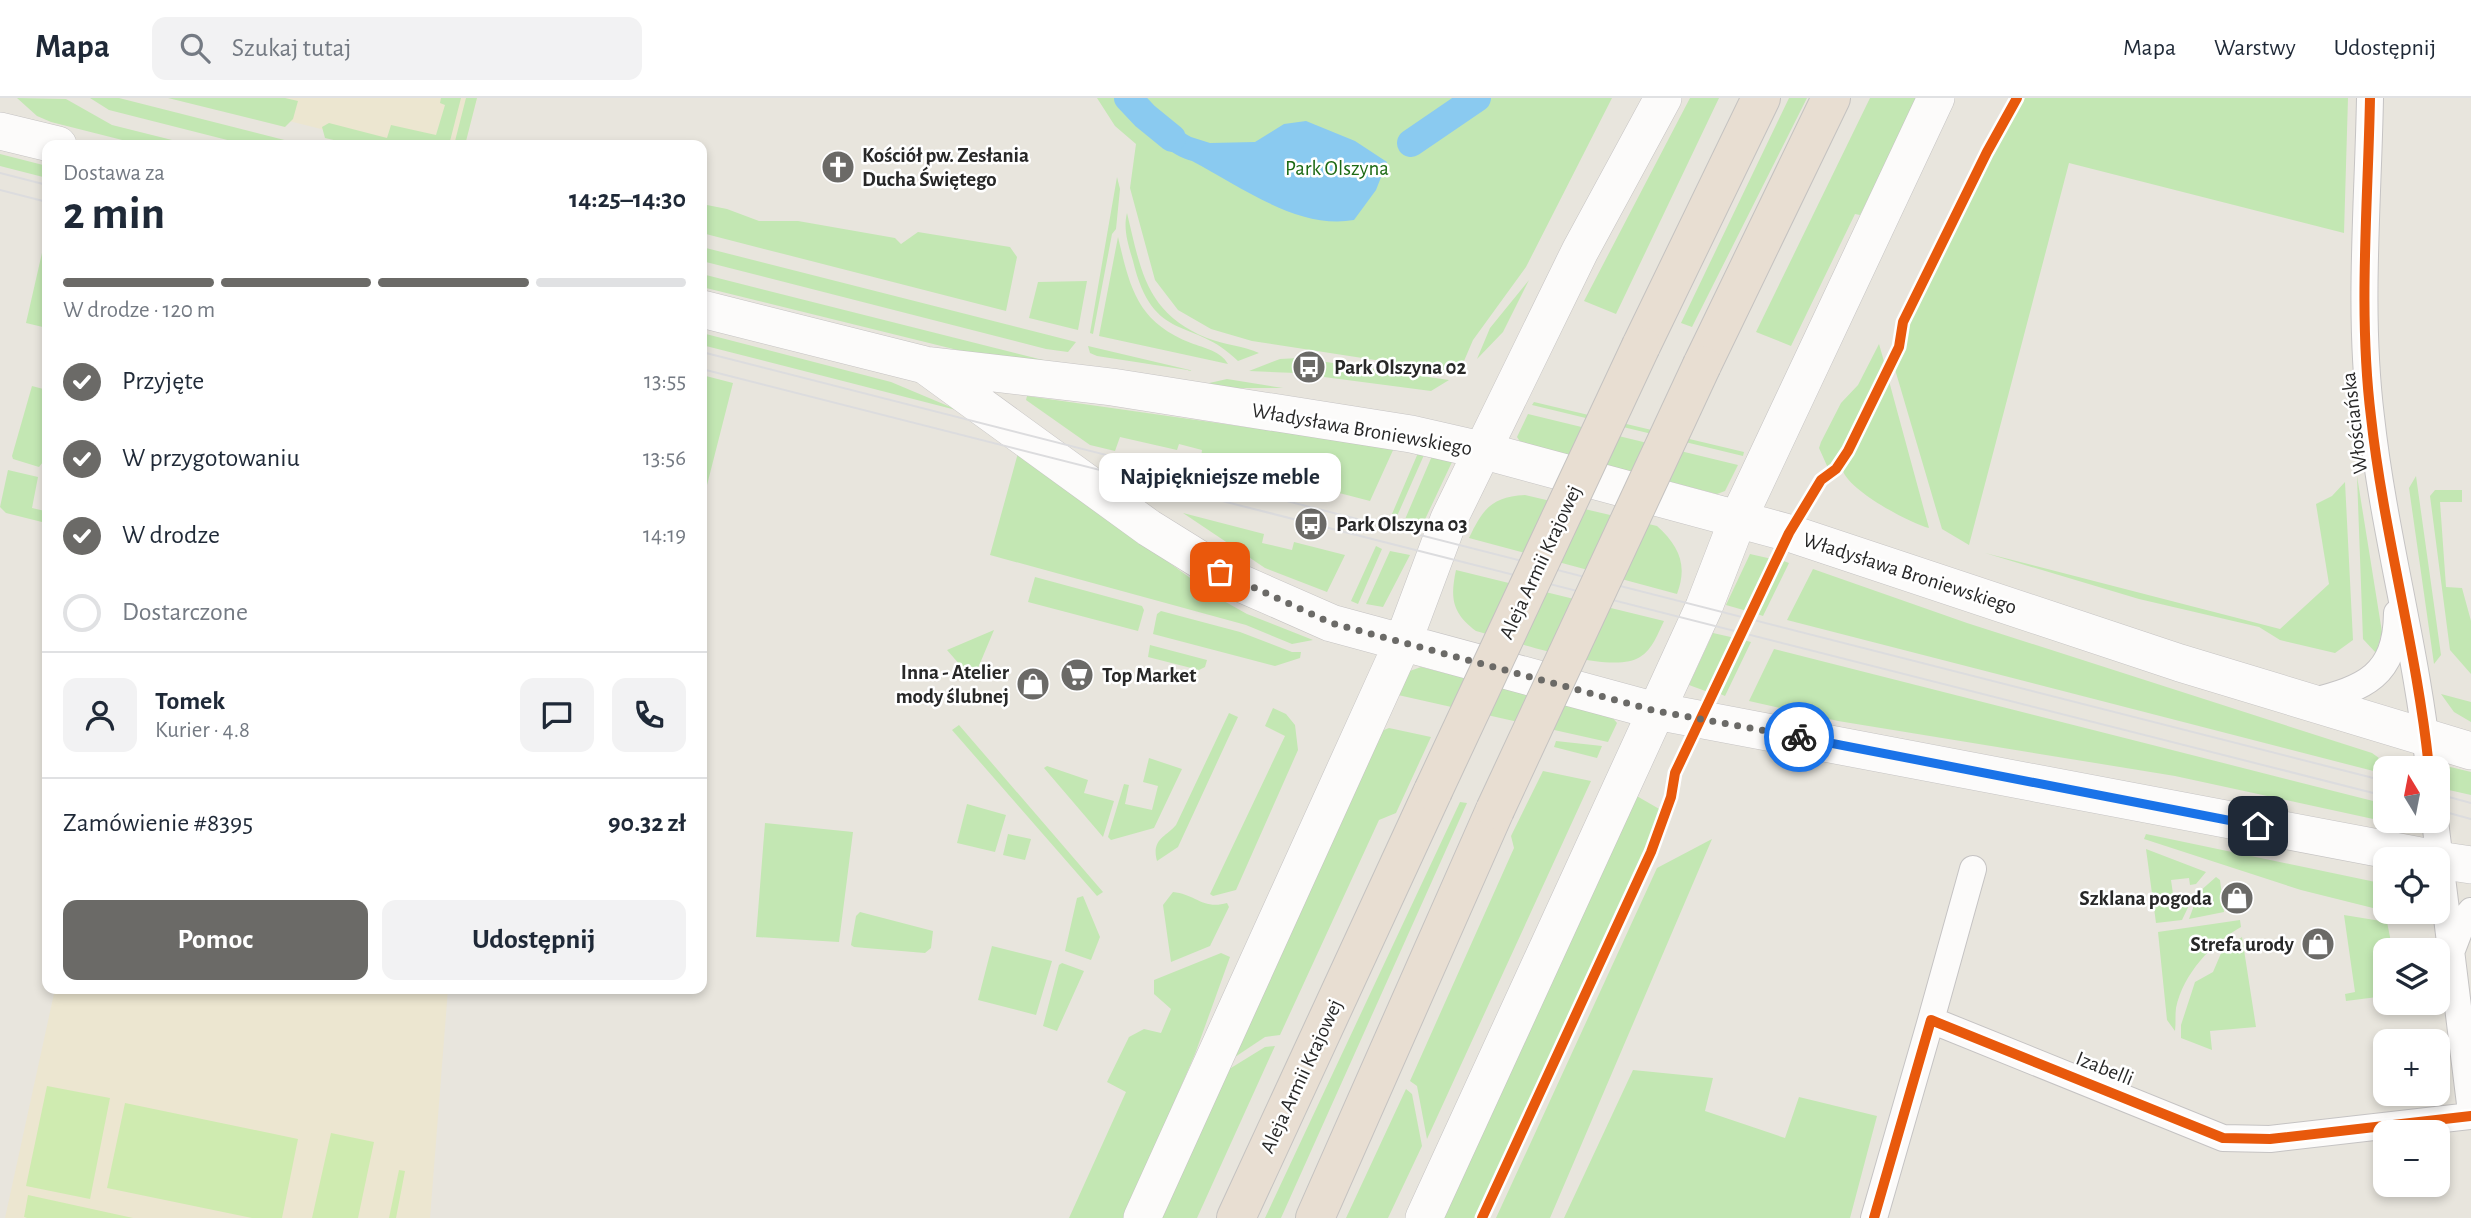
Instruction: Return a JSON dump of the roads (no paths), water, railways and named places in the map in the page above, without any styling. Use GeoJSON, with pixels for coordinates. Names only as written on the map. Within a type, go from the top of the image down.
{"type":"FeatureCollection","features":[{"type":"Feature","properties":{"kind":"highway","name":"Aleja Armii Krajowej"},"geometry":{"type":"LineString","coordinates":[[1236,1218],[1641,346],[1761,98]]}},
{"type":"Feature","properties":{"kind":"highway"},"geometry":{"type":"LineString","coordinates":[[1315,1218],[1495,810],[1702,365],[1831,98]]}},
{"type":"Feature","properties":{"kind":"main road"},"geometry":{"type":"LineString","coordinates":[[1142,1218],[1403,642],[1436,548],[1481,450],[1580,251],[1663,98]]}},
{"type":"Feature","properties":{"kind":"main road"},"geometry":{"type":"LineString","coordinates":[[1424,1218],[1704,607],[1738,519],[1936,98]]}},
{"type":"Feature","properties":{"kind":"main road"},"geometry":{"type":"LineString","coordinates":[[0,131],[42,141]]}},
{"type":"Feature","properties":{"kind":"main road","name":"Władysława Broniewskiego"},"geometry":{"type":"LineString","coordinates":[[707,310],[925,365],[1112,387],[1410,434],[1481,450],[1802,537],[2180,663],[2308,702],[2428,753],[2471,751]]}},
{"type":"Feature","properties":{"kind":"main road","name":"Władysława Broniewskiego"},"geometry":{"type":"LineString","coordinates":[[925,365],[1149,528],[1231,579],[1309,615],[1656,711],[2373,847]]}},
{"type":"Feature","properties":{"kind":"street","name":"Włościańska"},"geometry":{"type":"LineString","coordinates":[[2370,98],[2365,342],[2375,450],[2428,753]]}},
{"type":"Feature","properties":{"kind":"street","name":"Włościańska"},"geometry":{"type":"LineString","coordinates":[[2308,702],[2345,692],[2382,671],[2390,657],[2397,628],[2398,573]]}},
{"type":"Feature","properties":{"kind":"street"},"geometry":{"type":"LineString","coordinates":[[1874,1218],[1973,869]]}},
{"type":"Feature","properties":{"kind":"street"},"geometry":{"type":"LineString","coordinates":[[2452,952],[2463,921],[2471,911]]}},
{"type":"Feature","properties":{"kind":"street"},"geometry":{"type":"LineString","coordinates":[[2450,922],[2471,1114]]}},
{"type":"Feature","properties":{"kind":"street","name":"Izabelli"},"geometry":{"type":"LineString","coordinates":[[1931,1020],[2223,1138],[2270,1139],[2471,1114]]}},
{"type":"Feature","properties":{"kind":"water"},"geometry":{"type":"Polygon","coordinates":[[[1145,111],[1191,137],[1210,143],[1255,142],[1284,124],[1306,121],[1355,141],[1387,162],[1376,190],[1354,220],[1312,219],[1270,204],[1169,150],[1144,124],[1140,117],[1145,111]]]}},
{"type":"Feature","properties":{"kind":"waterway"},"geometry":{"type":"LineString","coordinates":[[1128,98],[1172,138]]}},
{"type":"Feature","properties":{"kind":"waterway"},"geometry":{"type":"LineString","coordinates":[[1411,143],[1477,98]]}},
{"type":"Feature","properties":{"kind":"tram line"},"geometry":{"type":"LineString","coordinates":[[0,173],[42,184]]}},
{"type":"Feature","properties":{"kind":"tram line"},"geometry":{"type":"LineString","coordinates":[[0,190],[42,201]]}},
{"type":"Feature","properties":{"kind":"tram line"},"geometry":{"type":"LineString","coordinates":[[707,353],[2373,778]]}},
{"type":"Feature","properties":{"kind":"tram line"},"geometry":{"type":"LineString","coordinates":[[707,370],[2373,793]]}},
{"type":"Feature","properties":{"kind":"tram line"},"geometry":{"type":"LineString","coordinates":[[2450,797],[2471,803]]}},
{"type":"Feature","properties":{"kind":"tram line"},"geometry":{"type":"LineString","coordinates":[[2450,813],[2471,819]]}},
{"type":"Feature","properties":{"kind":"place","name":"Kościół pw. Zesłania Ducha Świętego"},"geometry":{"type":"Point","coordinates":[838,167]}},
{"type":"Feature","properties":{"kind":"place","name":"Park Olszyna 02"},"geometry":{"type":"Point","coordinates":[1309,367]}},
{"type":"Feature","properties":{"kind":"place","name":"Park Olszyna 03"},"geometry":{"type":"Point","coordinates":[1311,524]}},
{"type":"Feature","properties":{"kind":"place","name":"Najpiękniejsze meble"},"geometry":{"type":"Point","coordinates":[1220,572]}},
{"type":"Feature","properties":{"kind":"place","name":"Top Market"},"geometry":{"type":"Point","coordinates":[1077,675]}},
{"type":"Feature","properties":{"kind":"place","name":"Inna - Atelier mody ślubnej"},"geometry":{"type":"Point","coordinates":[1033,684]}},
{"type":"Feature","properties":{"kind":"place","name":"Szklana pogoda"},"geometry":{"type":"Point","coordinates":[2237,898]}},
{"type":"Feature","properties":{"kind":"place","name":"Strefa urody"},"geometry":{"type":"Point","coordinates":[2318,944]}},
{"type":"Feature","properties":{"kind":"park label","name":"Park Olszyna"},"geometry":{"type":"Point","coordinates":[1337,168]}}]}
